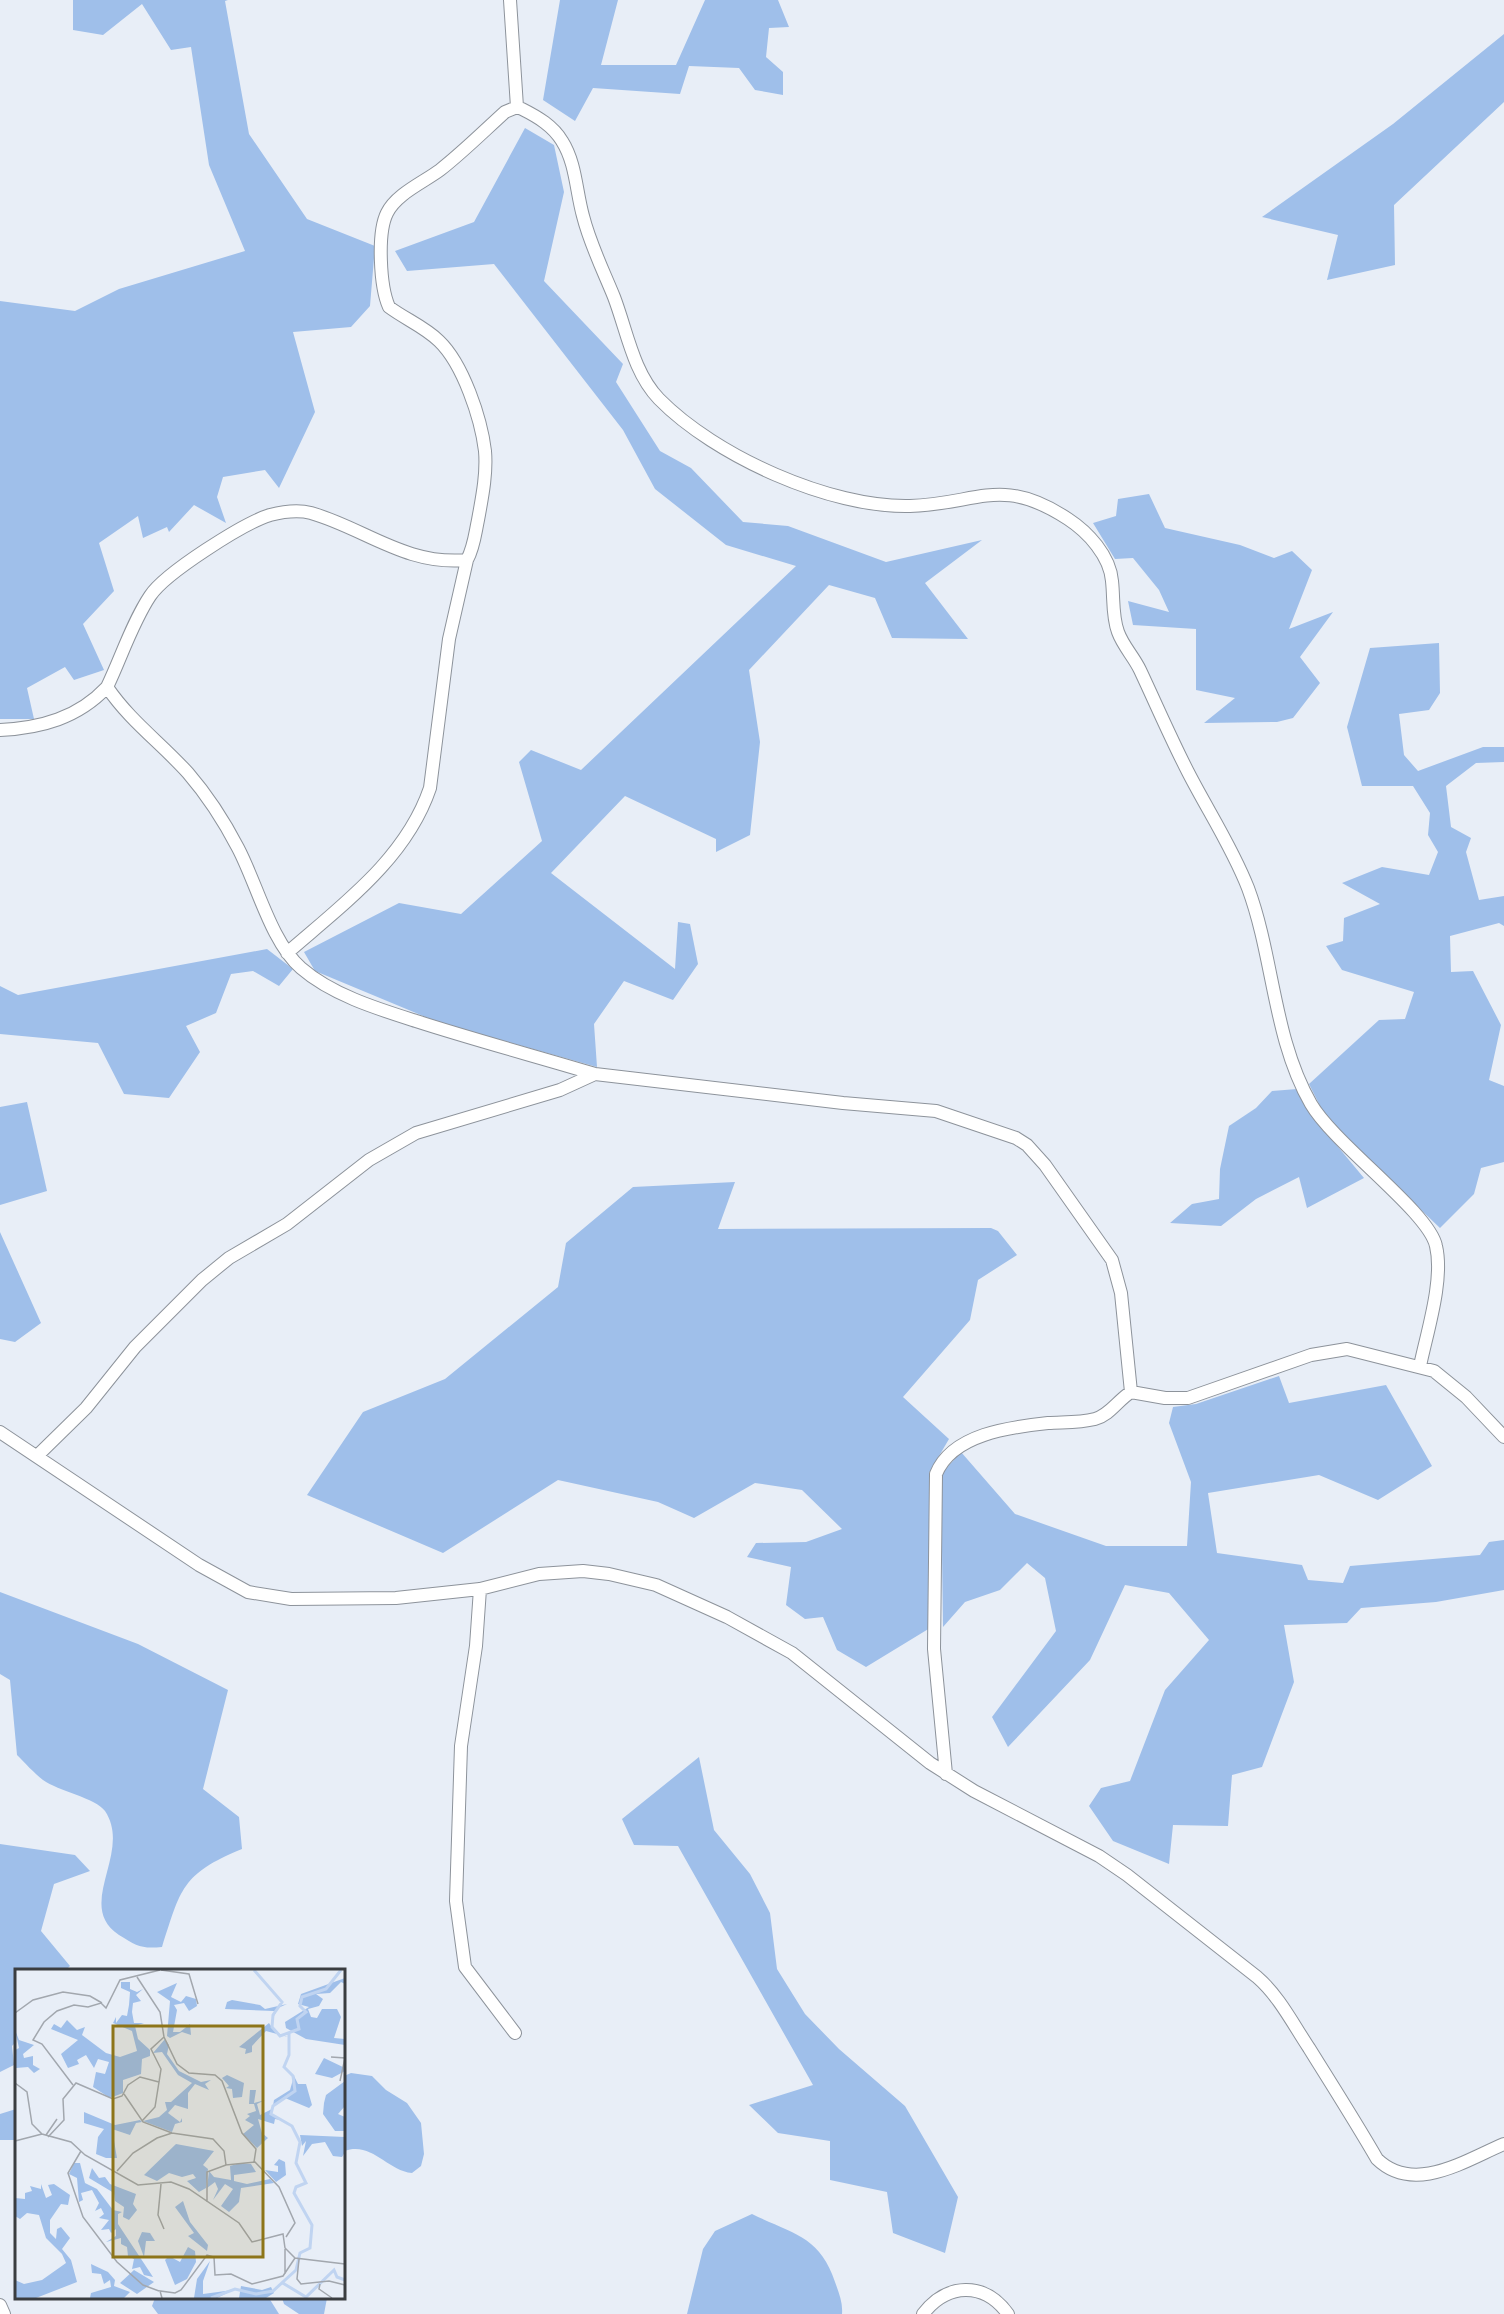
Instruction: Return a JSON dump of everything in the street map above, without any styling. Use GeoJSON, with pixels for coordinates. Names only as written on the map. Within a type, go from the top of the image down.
{"type":"FeatureCollection","features":[{"type":"Feature","properties":{"kind":"street"},"geometry":{"type":"LineString","coordinates":[[510,0],[517,107]]}},
{"type":"Feature","properties":{"kind":"street"},"geometry":{"type":"LineString","coordinates":[[287,952],[364,886],[393,855],[423,811],[430,788],[449,639],[466,560],[472,549],[484,481],[482,435],[472,401],[446,349],[438,339],[389,307],[383,286],[382,233],[387,212],[402,197],[441,169],[505,112],[517,107]]}},
{"type":"Feature","properties":{"kind":"street"},"geometry":{"type":"LineString","coordinates":[[517,107],[551,126],[561,139],[572,166],[588,233],[636,361],[646,384],[683,420],[708,438],[766,471],[866,502],[920,506],[990,494],[1025,498],[1071,521],[1099,549],[1111,572],[1113,610],[1121,639],[1138,665],[1188,773],[1210,810],[1248,889],[1258,921],[1288,1052],[1297,1078],[1321,1120],[1410,1208],[1435,1240],[1437,1268],[1420,1366]]}},
{"type":"Feature","properties":{"kind":"street"},"geometry":{"type":"LineString","coordinates":[[0,730],[39,726],[60,720],[96,699],[107,687],[150,595],[171,574],[201,553],[269,515],[309,513],[391,549],[416,555],[466,560]]}},
{"type":"Feature","properties":{"kind":"street"},"geometry":{"type":"LineString","coordinates":[[107,687],[142,730],[189,774],[222,820],[238,848],[287,952],[301,968],[316,978],[379,1009],[459,1036],[594,1074],[698,1084],[843,1103],[936,1111],[1016,1138],[1045,1165],[1112,1260],[1121,1293],[1131,1392]]}},
{"type":"Feature","properties":{"kind":"street"},"geometry":{"type":"LineString","coordinates":[[96,699],[118,702]]}},
{"type":"Feature","properties":{"kind":"street"},"geometry":{"type":"LineString","coordinates":[[38,1456],[86,1408],[141,1340],[202,1280],[229,1258],[287,1224],[369,1160],[416,1133],[445,1122],[560,1090],[594,1074]]}},
{"type":"Feature","properties":{"kind":"street"},"geometry":{"type":"LineString","coordinates":[[1131,1392],[1165,1398],[1188,1398],[1311,1355],[1337,1350],[1358,1350],[1434,1371],[1452,1384],[1504,1437]]}},
{"type":"Feature","properties":{"kind":"street"},"geometry":{"type":"LineString","coordinates":[[946,1774],[934,1649],[936,1474],[941,1462],[950,1451],[964,1443],[997,1433],[1095,1419],[1110,1411],[1131,1392]]}},
{"type":"Feature","properties":{"kind":"street"},"geometry":{"type":"LineString","coordinates":[[0,1432],[199,1566],[248,1592],[291,1599],[427,1596],[480,1588],[539,1574],[583,1571],[609,1574],[656,1585],[728,1617],[792,1653],[946,1774],[1099,1856],[1166,1905],[1263,1982],[1287,2013],[1342,2098],[1377,2159],[1384,2166],[1401,2174],[1439,2173],[1504,2144]]}},
{"type":"Feature","properties":{"kind":"street"},"geometry":{"type":"LineString","coordinates":[[480,1588],[476,1646],[461,1746],[456,1900],[465,1968],[514,2033]]}},
{"type":"Feature","properties":{"kind":"street"},"geometry":{"type":"LineString","coordinates":[[923,2314],[943,2294],[960,2289],[981,2293],[999,2302],[1008,2314]]}},
{"type":"Feature","properties":{"kind":"street"},"geometry":{"type":"LineString","coordinates":[[0,2306],[4,2314]]}},
{"type":"Feature","properties":{"kind":"shaded area"},"geometry":{"type":"Polygon","coordinates":[[[73,0],[228,0],[225,1],[249,134],[307,219],[375,246],[370,306],[351,327],[293,332],[315,412],[279,488],[265,470],[223,477],[217,497],[226,523],[194,505],[169,532],[167,527],[143,538],[138,516],[99,543],[114,591],[83,624],[104,670],[74,680],[65,667],[27,688],[34,719],[0,719],[0,301],[75,311],[119,289],[245,251],[209,165],[191,47],[171,50],[142,4],[103,35],[73,30],[73,0]]]}},
{"type":"Feature","properties":{"kind":"shaded area"},"geometry":{"type":"Polygon","coordinates":[[[560,0],[618,0],[601,65],[676,65],[705,0],[778,0],[789,27],[769,28],[766,57],[783,72],[783,95],[755,90],[739,68],[689,66],[680,94],[593,88],[575,121],[543,100],[560,0]]]}},
{"type":"Feature","properties":{"kind":"shaded area"},"geometry":{"type":"Polygon","coordinates":[[[1504,34],[1504,102],[1394,205],[1395,265],[1327,280],[1338,235],[1262,217],[1393,124],[1504,34]]]}},
{"type":"Feature","properties":{"kind":"shaded area"},"geometry":{"type":"Polygon","coordinates":[[[525,128],[554,145],[564,192],[544,281],[623,364],[616,382],[660,451],[691,468],[743,522],[788,526],[886,562],[982,540],[925,583],[968,639],[892,638],[875,598],[829,585],[749,670],[760,742],[750,835],[716,852],[716,839],[625,796],[551,873],[675,969],[678,922],[690,924],[698,964],[673,1000],[624,981],[594,1024],[597,1067],[440,1023],[315,971],[304,952],[399,903],[461,914],[542,841],[519,762],[531,750],[581,770],[796,566],[726,545],[655,489],[623,430],[494,264],[407,271],[395,251],[474,222],[525,128]]]}},
{"type":"Feature","properties":{"kind":"shaded area"},"geometry":{"type":"Polygon","coordinates":[[[1149,494],[1165,528],[1240,545],[1274,558],[1292,551],[1312,570],[1289,629],[1333,612],[1300,657],[1320,683],[1293,718],[1277,722],[1204,723],[1235,698],[1196,690],[1196,629],[1133,625],[1128,601],[1169,612],[1159,590],[1133,558],[1115,559],[1093,523],[1116,516],[1118,499],[1149,494]]]}},
{"type":"Feature","properties":{"kind":"shaded area"},"geometry":{"type":"Polygon","coordinates":[[[1439,643],[1440,693],[1429,710],[1399,714],[1404,755],[1418,771],[1483,747],[1504,747],[1504,762],[1476,763],[1446,786],[1451,827],[1471,838],[1466,852],[1479,900],[1504,896],[1504,926],[1499,923],[1450,936],[1451,972],[1473,971],[1501,1025],[1489,1080],[1504,1086],[1504,1162],[1481,1168],[1474,1194],[1440,1228],[1327,1120],[1309,1084],[1379,1020],[1405,1019],[1414,992],[1342,970],[1326,946],[1343,941],[1344,918],[1380,904],[1342,883],[1382,867],[1429,875],[1438,852],[1428,835],[1430,813],[1413,786],[1362,786],[1347,727],[1370,648],[1439,643]]]}},
{"type":"Feature","properties":{"kind":"shaded area"},"geometry":{"type":"Polygon","coordinates":[[[267,949],[293,969],[279,986],[253,971],[231,974],[216,1013],[186,1026],[200,1052],[169,1098],[124,1094],[98,1043],[0,1034],[0,986],[18,995],[267,949]]]}},
{"type":"Feature","properties":{"kind":"shaded area"},"geometry":{"type":"Polygon","coordinates":[[[1297,1089],[1319,1124],[1364,1178],[1307,1208],[1299,1177],[1256,1199],[1221,1226],[1170,1223],[1192,1204],[1219,1199],[1220,1169],[1229,1126],[1256,1108],[1272,1091],[1297,1089]]]}},
{"type":"Feature","properties":{"kind":"shaded area"},"geometry":{"type":"Polygon","coordinates":[[[27,1102],[47,1191],[0,1205],[0,1107],[27,1102]]]}},
{"type":"Feature","properties":{"kind":"shaded area"},"geometry":{"type":"Polygon","coordinates":[[[735,1182],[718,1229],[991,1228],[998,1231],[1017,1255],[978,1280],[970,1320],[903,1397],[949,1439],[929,1473],[930,1628],[866,1667],[837,1650],[823,1617],[805,1619],[786,1605],[791,1567],[747,1557],[756,1543],[806,1542],[842,1529],[802,1490],[755,1483],[694,1518],[658,1502],[558,1480],[443,1553],[307,1495],[363,1412],[445,1379],[558,1287],[566,1243],[633,1187],[735,1182]]]}},
{"type":"Feature","properties":{"kind":"shaded area"},"geometry":{"type":"Polygon","coordinates":[[[0,1232],[41,1323],[15,1342],[0,1339],[0,1232]]]}},
{"type":"Feature","properties":{"kind":"shaded area"},"geometry":{"type":"Polygon","coordinates":[[[1279,1376],[1289,1403],[1386,1385],[1432,1466],[1378,1500],[1319,1475],[1208,1493],[1217,1553],[1302,1565],[1308,1580],[1343,1583],[1350,1566],[1480,1555],[1489,1542],[1504,1540],[1504,1590],[1436,1602],[1361,1608],[1347,1623],[1284,1625],[1294,1682],[1262,1767],[1232,1775],[1228,1826],[1173,1825],[1169,1864],[1113,1841],[1089,1806],[1101,1788],[1130,1781],[1165,1690],[1209,1640],[1169,1593],[1125,1585],[1090,1660],[1008,1747],[992,1717],[1056,1631],[1045,1578],[1027,1563],[1000,1590],[965,1602],[943,1627],[941,1474],[961,1452],[1015,1514],[1106,1546],[1187,1546],[1191,1482],[1169,1423],[1173,1407],[1196,1404],[1279,1376]]]}},
{"type":"Feature","properties":{"kind":"shaded area"},"geometry":{"type":"Polygon","coordinates":[[[0,1592],[138,1644],[228,1690],[203,1789],[239,1817],[242,1849],[206,1867],[186,1886],[174,1911],[162,1947],[149,1948],[135,1944],[119,1935],[107,1923],[102,1909],[102,1894],[113,1844],[112,1827],[105,1811],[94,1802],[43,1780],[17,1755],[10,1680],[0,1674],[0,1592]]]}},
{"type":"Feature","properties":{"kind":"shaded area"},"geometry":{"type":"Polygon","coordinates":[[[699,1757],[714,1830],[750,1874],[770,1913],[777,1969],[805,2014],[839,2049],[905,2106],[958,2197],[945,2253],[893,2233],[887,2192],[830,2180],[830,2141],[778,2133],[749,2105],[813,2085],[678,1846],[634,1845],[622,1819],[699,1757]]]}},
{"type":"Feature","properties":{"kind":"shaded area"},"geometry":{"type":"Polygon","coordinates":[[[0,1844],[75,1855],[90,1871],[54,1884],[41,1931],[70,1966],[67,1969],[15,1969],[15,2043],[12,2046],[14,2065],[0,2072],[0,1844]]]}},
{"type":"Feature","properties":{"kind":"shaded area"},"geometry":{"type":"Polygon","coordinates":[[[351,2073],[372,2076],[386,2090],[407,2103],[421,2123],[424,2154],[421,2166],[412,2173],[394,2167],[363,2150],[345,2151],[345,2076],[351,2073]]]}},
{"type":"Feature","properties":{"kind":"shaded area"},"geometry":{"type":"Polygon","coordinates":[[[15,2109],[15,2140],[0,2140],[0,2114],[15,2109]]]}},
{"type":"Feature","properties":{"kind":"shaded area"},"geometry":{"type":"Polygon","coordinates":[[[752,2214],[792,2232],[813,2246],[829,2267],[838,2290],[842,2314],[687,2314],[703,2249],[715,2231],[752,2214]]]}},
{"type":"Feature","properties":{"kind":"shaded area"},"geometry":{"type":"Polygon","coordinates":[[[155,2299],[270,2299],[279,2314],[158,2314],[152,2306],[155,2299]]]}},
{"type":"Feature","properties":{"kind":"shaded area"},"geometry":{"type":"Polygon","coordinates":[[[282,2299],[327,2299],[324,2314],[299,2314],[284,2304],[282,2299]]]}}]}
